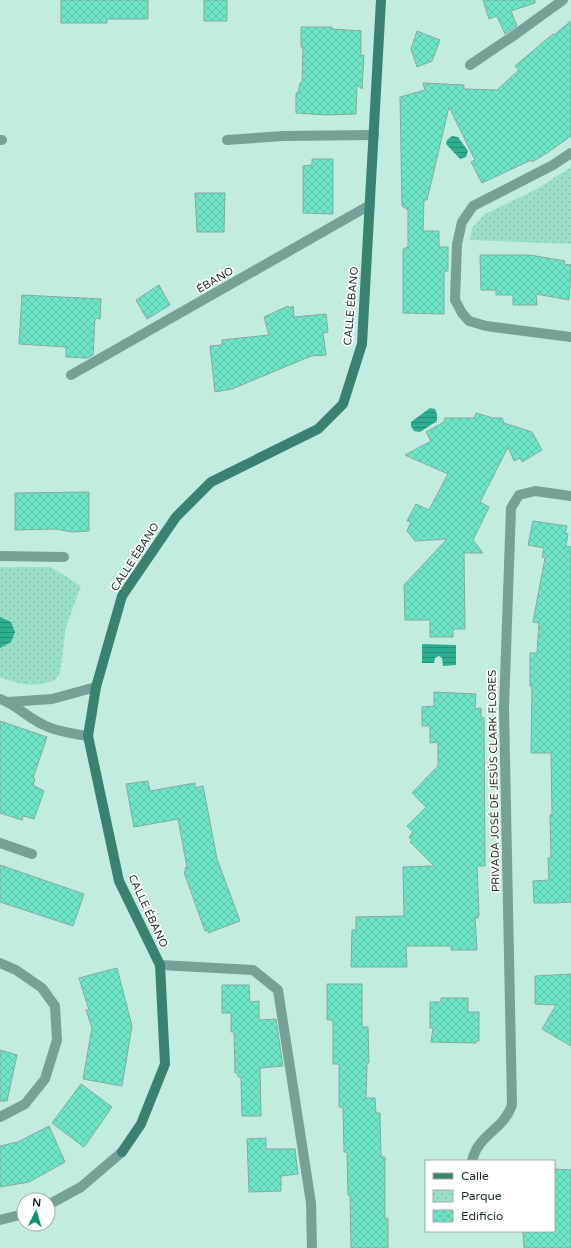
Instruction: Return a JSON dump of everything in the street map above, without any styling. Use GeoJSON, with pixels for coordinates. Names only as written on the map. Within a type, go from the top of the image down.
{"type":"FeatureCollection","features":[{"type":"Feature","properties":{"kind":"street","name":"CALLE ÉBANO"},"geometry":{"type":"LineString","coordinates":[[56,1201],[81,1187],[122,1152],[141,1124],[165,1064],[160,965],[119,881],[88,736],[96,687],[122,596],[176,517],[211,482],[318,428],[343,404],[362,344],[381,0]]}},
{"type":"Feature","properties":{"kind":"street"},"geometry":{"type":"LineString","coordinates":[[470,65],[563,0]]}},
{"type":"Feature","properties":{"kind":"street"},"geometry":{"type":"LineString","coordinates":[[227,140],[284,136],[374,135]]}},
{"type":"Feature","properties":{"kind":"street"},"geometry":{"type":"LineString","coordinates":[[571,153],[553,165],[473,206],[462,222],[457,244],[455,300],[462,313],[469,321],[486,326],[571,337]]}},
{"type":"Feature","properties":{"kind":"street","name":"ÉBANO"},"geometry":{"type":"LineString","coordinates":[[71,375],[370,205]]}},
{"type":"Feature","properties":{"kind":"street","name":"PRIVADA JOSÉ DE JESÚS CLARK FLORES"},"geometry":{"type":"LineString","coordinates":[[472,1160],[474,1151],[482,1139],[500,1125],[508,1116],[512,1105],[504,708],[511,508],[519,496],[535,491],[571,496]]}},
{"type":"Feature","properties":{"kind":"street"},"geometry":{"type":"LineString","coordinates":[[0,556],[64,557]]}},
{"type":"Feature","properties":{"kind":"street"},"geometry":{"type":"LineString","coordinates":[[4,701],[52,699],[96,687]]}},
{"type":"Feature","properties":{"kind":"street"},"geometry":{"type":"LineString","coordinates":[[4,701],[46,726],[59,731],[88,736]]}},
{"type":"Feature","properties":{"kind":"street"},"geometry":{"type":"LineString","coordinates":[[0,843],[32,854]]}},
{"type":"Feature","properties":{"kind":"street"},"geometry":{"type":"LineString","coordinates":[[0,963],[16,970],[42,988],[55,1006],[57,1040],[46,1079],[25,1104],[0,1117]]}},
{"type":"Feature","properties":{"kind":"street"},"geometry":{"type":"LineString","coordinates":[[160,965],[253,970],[278,990],[311,1204],[312,1248]]}},
{"type":"Feature","properties":{"kind":"street"},"geometry":{"type":"LineString","coordinates":[[0,1220],[16,1216]]}},
{"type":"Feature","properties":{"kind":"green space"},"geometry":{"type":"Polygon","coordinates":[[[571,167],[571,244],[470,240],[472,228],[485,214],[537,189],[571,167]]]}},
{"type":"Feature","properties":{"kind":"green space"},"geometry":{"type":"Polygon","coordinates":[[[0,567],[51,567],[81,586],[66,627],[60,673],[55,680],[34,685],[21,684],[0,677],[0,567]]]}},
{"type":"Feature","properties":{"kind":"shaded area"},"geometry":{"type":"Polygon","coordinates":[[[452,136],[458,137],[468,151],[466,157],[460,159],[446,144],[447,140],[452,136]]]}},
{"type":"Feature","properties":{"kind":"shaded area"},"geometry":{"type":"Polygon","coordinates":[[[430,408],[435,409],[437,421],[420,432],[414,431],[411,426],[411,422],[430,408]]]}},
{"type":"Feature","properties":{"kind":"shaded area"},"geometry":{"type":"Polygon","coordinates":[[[0,617],[11,622],[15,632],[11,642],[0,648],[0,617]]]}},
{"type":"Feature","properties":{"kind":"shaded area"},"geometry":{"type":"Polygon","coordinates":[[[422,644],[456,645],[456,665],[443,666],[442,658],[439,656],[435,658],[434,663],[422,663],[422,644]]]}},
{"type":"Feature","properties":{"kind":"building"},"geometry":{"type":"Polygon","coordinates":[[[61,0],[148,0],[148,19],[107,19],[107,23],[61,23],[61,0]]]}},
{"type":"Feature","properties":{"kind":"building"},"geometry":{"type":"Polygon","coordinates":[[[204,0],[227,0],[227,21],[204,21],[204,0]]]}},
{"type":"Feature","properties":{"kind":"building"},"geometry":{"type":"Polygon","coordinates":[[[483,0],[535,0],[535,3],[511,11],[517,26],[505,34],[497,16],[489,19],[483,0]]]}},
{"type":"Feature","properties":{"kind":"building"},"geometry":{"type":"Polygon","coordinates":[[[571,21],[571,136],[547,153],[532,162],[531,160],[482,183],[471,162],[475,160],[449,107],[427,200],[424,200],[423,231],[439,231],[439,247],[448,247],[448,271],[445,271],[444,274],[444,314],[403,313],[403,249],[408,247],[408,210],[402,206],[400,97],[425,90],[423,83],[464,85],[464,89],[497,90],[519,70],[515,66],[571,21]]]}},
{"type":"Feature","properties":{"kind":"building"},"geometry":{"type":"Polygon","coordinates":[[[301,27],[332,27],[332,29],[361,31],[361,56],[364,55],[362,89],[357,85],[356,114],[327,115],[296,113],[296,93],[298,93],[300,83],[302,83],[303,47],[301,47],[301,27]]]}},
{"type":"Feature","properties":{"kind":"building"},"geometry":{"type":"Polygon","coordinates":[[[417,31],[440,40],[432,61],[417,67],[411,49],[417,31]]]}},
{"type":"Feature","properties":{"kind":"building"},"geometry":{"type":"Polygon","coordinates":[[[312,159],[333,159],[333,214],[303,213],[303,166],[312,165],[312,159]]]}},
{"type":"Feature","properties":{"kind":"building"},"geometry":{"type":"Polygon","coordinates":[[[195,193],[225,193],[224,232],[197,232],[195,193]]]}},
{"type":"Feature","properties":{"kind":"building"},"geometry":{"type":"Polygon","coordinates":[[[480,255],[530,255],[565,261],[564,264],[571,265],[569,300],[536,294],[537,305],[513,305],[513,295],[496,295],[496,290],[481,290],[480,255]]]}},
{"type":"Feature","properties":{"kind":"building"},"geometry":{"type":"Polygon","coordinates":[[[159,285],[170,305],[147,319],[136,300],[159,285]]]}},
{"type":"Feature","properties":{"kind":"building"},"geometry":{"type":"Polygon","coordinates":[[[22,295],[101,299],[100,319],[95,318],[93,355],[88,358],[66,357],[66,347],[19,344],[22,295]]]}},
{"type":"Feature","properties":{"kind":"building"},"geometry":{"type":"Polygon","coordinates":[[[288,306],[289,308],[293,306],[294,317],[326,314],[328,332],[323,333],[326,355],[311,356],[232,389],[215,392],[210,346],[222,345],[222,340],[269,335],[264,317],[288,306]]]}},
{"type":"Feature","properties":{"kind":"building"},"geometry":{"type":"Polygon","coordinates":[[[476,413],[493,418],[502,418],[504,423],[532,432],[542,450],[522,462],[520,458],[514,461],[508,447],[480,502],[489,507],[473,540],[483,553],[464,553],[465,629],[453,629],[453,637],[430,637],[430,620],[405,620],[404,585],[447,539],[415,541],[407,531],[411,522],[407,521],[416,504],[429,510],[448,474],[405,455],[431,441],[426,432],[444,422],[445,418],[474,418],[476,413]]]}},
{"type":"Feature","properties":{"kind":"building"},"geometry":{"type":"Polygon","coordinates":[[[89,492],[89,531],[72,532],[56,529],[15,530],[15,493],[89,492]]]}},
{"type":"Feature","properties":{"kind":"building"},"geometry":{"type":"Polygon","coordinates":[[[533,521],[567,526],[565,533],[568,534],[566,546],[571,547],[571,902],[534,903],[533,881],[549,880],[548,858],[551,858],[550,815],[552,815],[551,753],[531,753],[532,686],[530,686],[530,653],[537,653],[539,623],[533,622],[545,558],[542,557],[544,548],[528,545],[533,521]]]}},
{"type":"Feature","properties":{"kind":"building"},"geometry":{"type":"Polygon","coordinates":[[[434,692],[476,694],[475,709],[481,708],[481,717],[484,718],[485,866],[477,866],[479,914],[478,918],[475,918],[477,950],[451,950],[451,946],[406,946],[407,967],[351,967],[352,930],[356,930],[356,917],[404,916],[403,867],[434,866],[410,842],[412,840],[409,837],[413,832],[407,826],[426,807],[412,793],[438,766],[438,742],[430,743],[430,726],[422,726],[422,707],[434,706],[434,692]]]}},
{"type":"Feature","properties":{"kind":"building"},"geometry":{"type":"Polygon","coordinates":[[[0,721],[47,737],[33,778],[35,779],[33,785],[44,791],[34,819],[23,816],[22,820],[0,813],[0,721]]]}},
{"type":"Feature","properties":{"kind":"building"},"geometry":{"type":"Polygon","coordinates":[[[148,781],[150,791],[195,783],[195,788],[203,786],[217,859],[240,921],[208,933],[208,930],[205,931],[184,872],[186,871],[185,868],[187,867],[178,819],[134,827],[126,784],[148,781]]]}},
{"type":"Feature","properties":{"kind":"building"},"geometry":{"type":"Polygon","coordinates":[[[0,865],[84,894],[73,926],[0,902],[0,865]]]}},
{"type":"Feature","properties":{"kind":"building"},"geometry":{"type":"Polygon","coordinates":[[[117,968],[132,1026],[122,1086],[83,1079],[92,1028],[86,1010],[89,1010],[79,978],[117,968]]]}},
{"type":"Feature","properties":{"kind":"building"},"geometry":{"type":"Polygon","coordinates":[[[571,974],[571,1046],[542,1029],[556,1005],[535,1004],[535,976],[571,974]]]}},
{"type":"Feature","properties":{"kind":"building"},"geometry":{"type":"Polygon","coordinates":[[[327,984],[362,984],[362,1027],[368,1027],[369,1063],[367,1063],[366,1098],[375,1098],[376,1113],[380,1113],[381,1157],[385,1157],[385,1219],[388,1218],[388,1248],[351,1248],[350,1195],[348,1195],[347,1152],[344,1152],[343,1107],[339,1107],[339,1064],[333,1064],[333,1020],[327,1020],[327,984]]]}},
{"type":"Feature","properties":{"kind":"building"},"geometry":{"type":"Polygon","coordinates":[[[222,985],[249,985],[250,1002],[259,1001],[259,1020],[276,1019],[283,1066],[260,1068],[261,1116],[242,1116],[241,1077],[238,1077],[238,1073],[235,1073],[234,1032],[231,1032],[231,1013],[222,1013],[222,985]]]}},
{"type":"Feature","properties":{"kind":"building"},"geometry":{"type":"Polygon","coordinates":[[[441,998],[468,998],[468,1012],[479,1012],[479,1041],[476,1041],[476,1043],[431,1042],[433,1028],[430,1028],[430,1002],[441,1002],[441,998]]]}},
{"type":"Feature","properties":{"kind":"building"},"geometry":{"type":"Polygon","coordinates":[[[0,1050],[17,1055],[7,1101],[0,1101],[0,1050]]]}},
{"type":"Feature","properties":{"kind":"building"},"geometry":{"type":"Polygon","coordinates":[[[81,1084],[112,1107],[84,1147],[52,1123],[81,1084]]]}},
{"type":"Feature","properties":{"kind":"building"},"geometry":{"type":"Polygon","coordinates":[[[49,1126],[65,1162],[29,1182],[0,1187],[0,1146],[18,1142],[49,1126]]]}},
{"type":"Feature","properties":{"kind":"building"},"geometry":{"type":"Polygon","coordinates":[[[266,1138],[266,1149],[295,1149],[298,1174],[281,1176],[281,1191],[249,1192],[247,1139],[266,1138]]]}},
{"type":"Feature","properties":{"kind":"building"},"geometry":{"type":"Polygon","coordinates":[[[555,1169],[571,1170],[571,1248],[524,1248],[523,1232],[555,1232],[555,1169]]]}}]}
